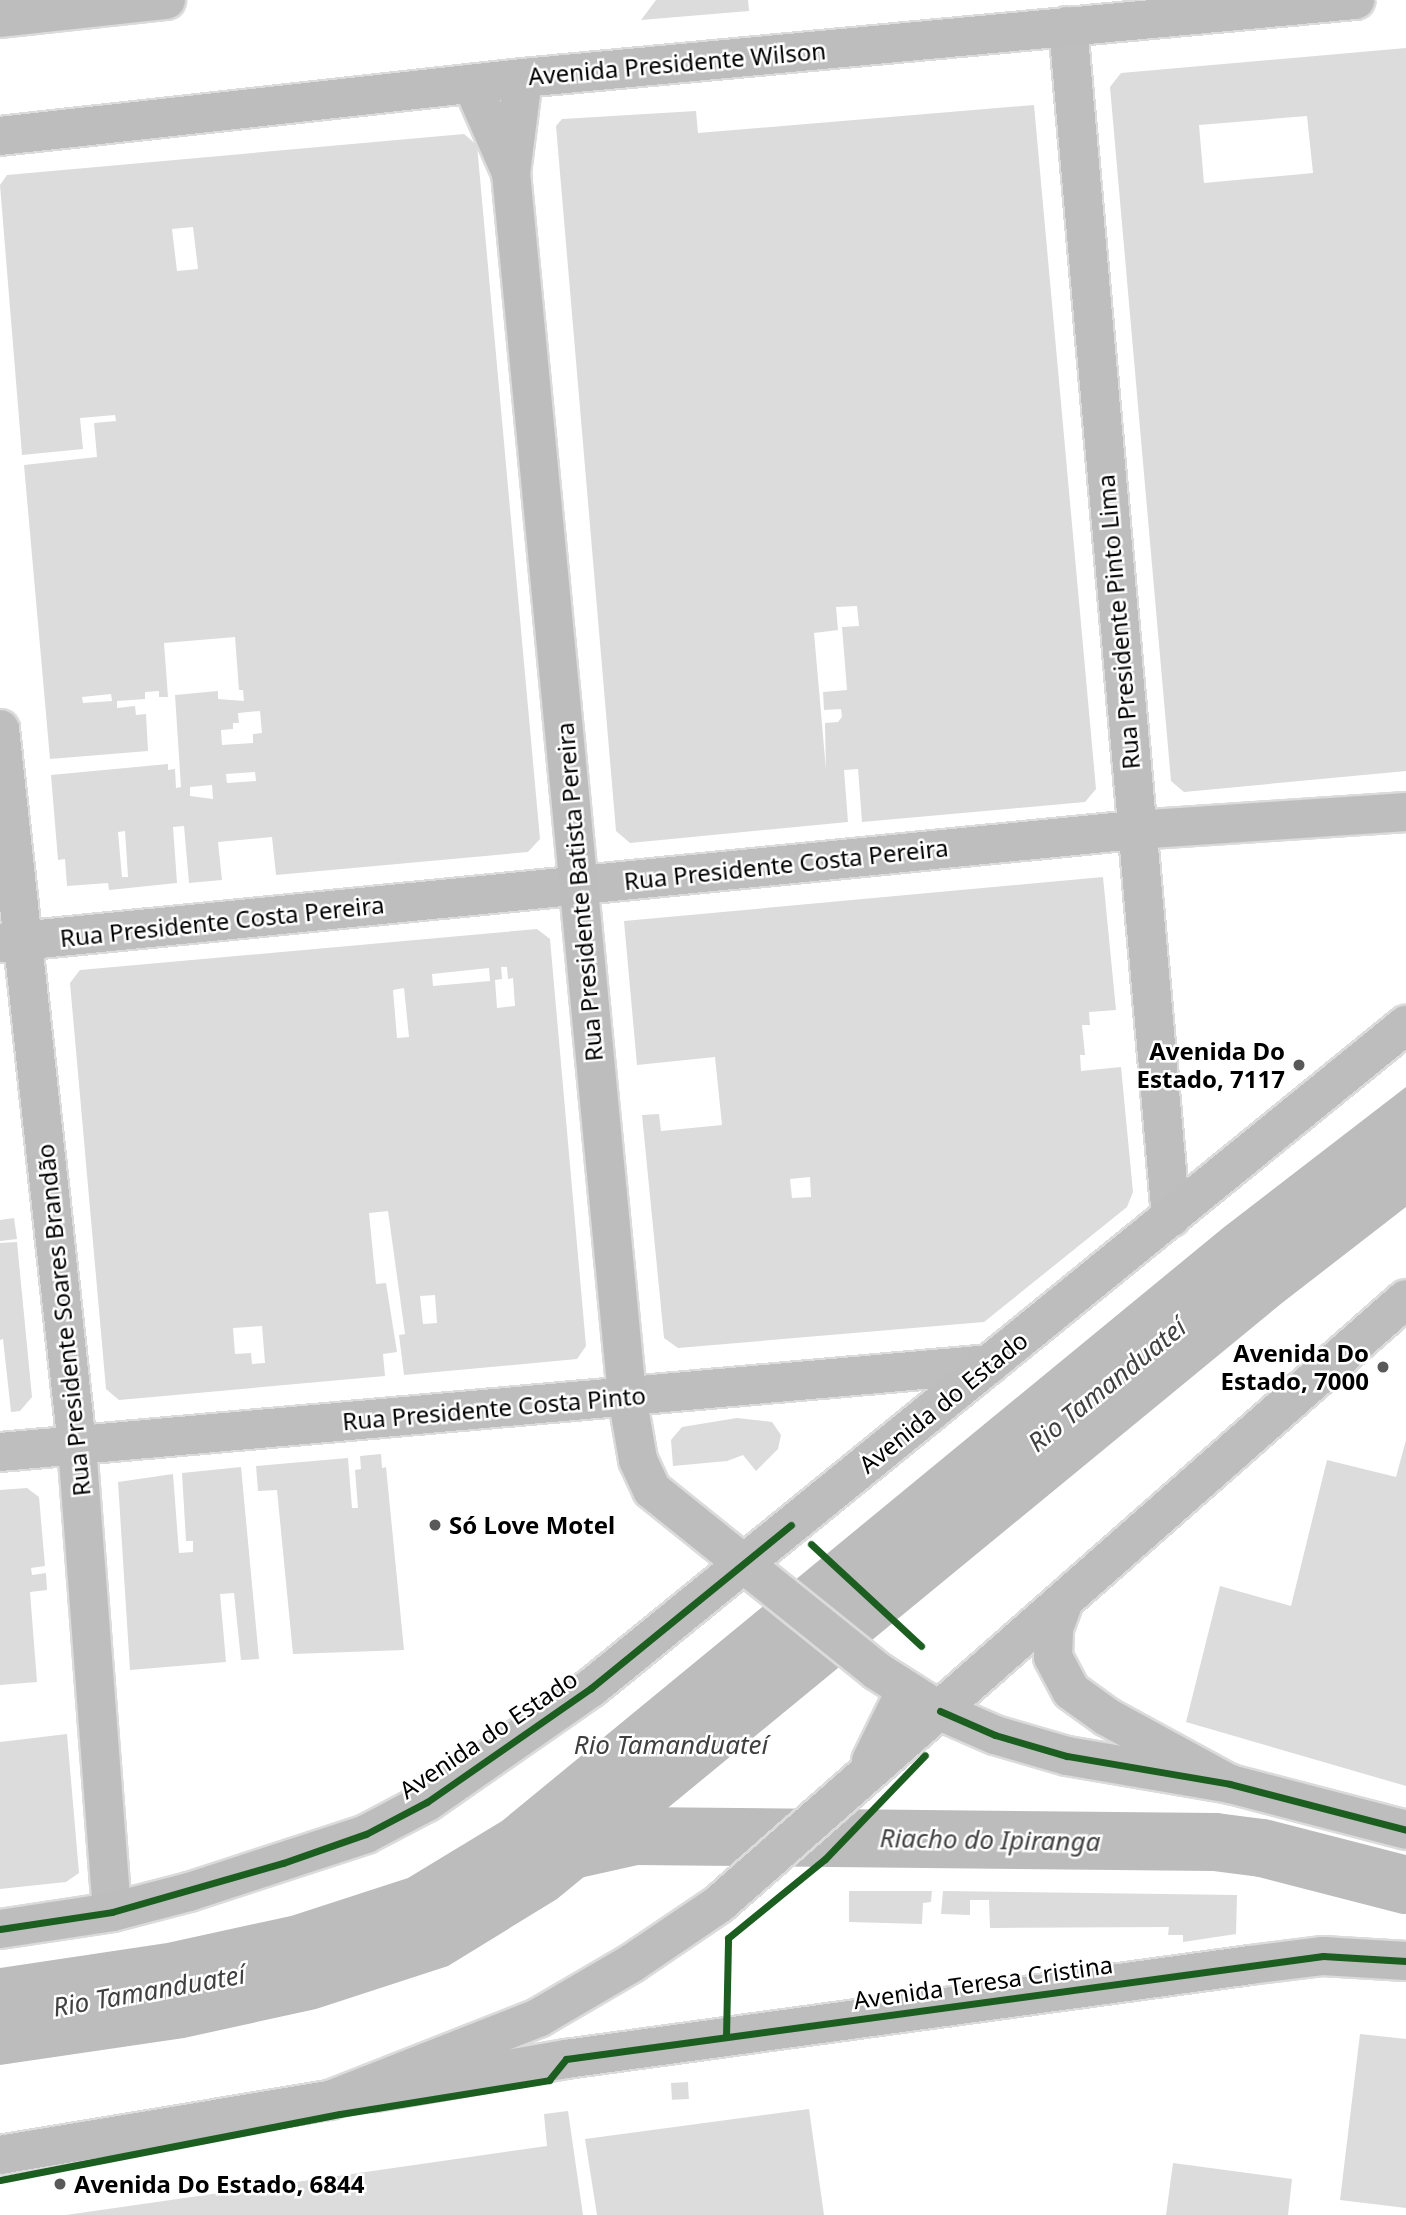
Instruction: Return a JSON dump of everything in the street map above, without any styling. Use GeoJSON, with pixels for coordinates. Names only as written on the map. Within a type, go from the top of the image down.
{"type":"FeatureCollection","features":[{"type":"Feature","properties":{"kind":"main road"},"geometry":{"type":"LineString","coordinates":[[0,18],[45,16],[166,0]]}},
{"type":"Feature","properties":{"kind":"main road","name":"Avenida Presidente Wilson"},"geometry":{"type":"LineString","coordinates":[[0,136],[523,78],[1355,0]]}},
{"type":"Feature","properties":{"kind":"main road"},"geometry":{"type":"LineString","coordinates":[[0,39],[45,16]]}},
{"type":"Feature","properties":{"kind":"main road","name":"Rua Presidente Batista Pereira"},"geometry":{"type":"LineString","coordinates":[[523,78],[510,173],[627,1396],[638,1460],[652,1490],[679,1514],[755,1568]]}},
{"type":"Feature","properties":{"kind":"main road","name":"Rua Presidente Batista Pereira"},"geometry":{"type":"LineString","coordinates":[[472,84],[510,173]]}},
{"type":"Feature","properties":{"kind":"main road","name":"Avenida do Estado"},"geometry":{"type":"LineString","coordinates":[[0,1929],[112,1912],[283,1863],[366,1834],[427,1802],[591,1688],[755,1568],[989,1364],[1171,1219],[1406,1025]]}},
{"type":"Feature","properties":{"kind":"main road"},"geometry":{"type":"LineString","coordinates":[[0,2155],[330,2100],[538,2018],[719,1904],[1404,1302]]}},
{"type":"Feature","properties":{"kind":"main road"},"geometry":{"type":"LineString","coordinates":[[755,1568],[892,1680],[940,1711],[995,1735],[1067,1756],[1230,1784],[1406,1830]]}},
{"type":"Feature","properties":{"kind":"main road"},"geometry":{"type":"LineString","coordinates":[[1064,1601],[1054,1629],[1053,1657],[1071,1691],[1107,1717],[1230,1784]]}},
{"type":"Feature","properties":{"kind":"main road"},"geometry":{"type":"LineString","coordinates":[[863,1779],[892,1680]]}},
{"type":"Feature","properties":{"kind":"main road","name":"Avenida Teresa Cristina"},"geometry":{"type":"LineString","coordinates":[[330,2100],[566,2059],[1237,1967],[1323,1956],[1406,1961]]}},
{"type":"Feature","properties":{"kind":"street","name":"Rua Presidente Pinto Lima"},"geometry":{"type":"LineString","coordinates":[[1068,26],[1135,830],[1171,1219]]}},
{"type":"Feature","properties":{"kind":"street","name":"Rua Presidente Soares Brandão"},"geometry":{"type":"LineString","coordinates":[[0,729],[12,942],[77,1446],[112,1912]]}},
{"type":"Feature","properties":{"kind":"street","name":"Rua Presidente Costa Pereira"},"geometry":{"type":"LineString","coordinates":[[12,942],[1135,830],[1406,812]]}},
{"type":"Feature","properties":{"kind":"street","name":"Rua Presidente Costa Pinto"},"geometry":{"type":"LineString","coordinates":[[0,1452],[989,1364]]}},
{"type":"Feature","properties":{"kind":"water","name":"Rio Tamanduateí"},"geometry":{"type":"Polygon","coordinates":[[[1406,1087],[1406,1207],[1282,1303],[557,1899],[448,1966],[316,2009],[184,2038],[0,2065],[0,1968],[167,1943],[291,1916],[408,1878],[502,1821],[1223,1228],[1406,1087]]]}},
{"type":"Feature","properties":{"kind":"building"},"geometry":{"type":"Polygon","coordinates":[[[656,0],[748,0],[749,11],[641,20],[656,0]]]}},
{"type":"Feature","properties":{"kind":"building"},"geometry":{"type":"Polygon","coordinates":[[[1406,48],[1406,771],[1184,792],[1171,781],[1110,87],[1121,73],[1406,48]],[[1307,116],[1199,125],[1204,183],[1313,173],[1307,116]]]}},
{"type":"Feature","properties":{"kind":"building"},"geometry":{"type":"Polygon","coordinates":[[[1034,105],[1096,789],[1085,802],[862,822],[858,769],[844,770],[848,822],[630,843],[616,831],[556,126],[562,119],[696,111],[698,133],[1034,105]],[[857,606],[836,607],[838,630],[814,633],[826,770],[825,723],[838,722],[842,717],[841,709],[824,710],[823,692],[847,690],[842,627],[859,626],[857,606]]]}},
{"type":"Feature","properties":{"kind":"building"},"geometry":{"type":"Polygon","coordinates":[[[464,134],[477,145],[540,839],[528,852],[276,875],[272,837],[218,842],[222,880],[189,883],[184,826],[173,827],[177,883],[109,890],[108,883],[67,886],[65,859],[58,860],[51,775],[168,764],[168,770],[175,769],[176,788],[181,787],[175,695],[218,691],[218,699],[244,701],[243,690],[239,690],[235,637],[164,643],[168,697],[159,697],[159,691],[145,692],[145,699],[117,701],[117,708],[135,706],[136,715],[146,714],[148,751],[50,759],[24,465],[97,457],[94,423],[116,421],[115,415],[80,418],[83,449],[22,455],[0,185],[7,175],[464,134]],[[193,227],[172,229],[177,271],[198,269],[193,227]],[[111,694],[82,697],[83,703],[112,701],[111,694]],[[260,711],[238,713],[239,723],[233,723],[233,729],[221,730],[222,745],[253,743],[253,734],[262,733],[260,711]],[[255,772],[226,774],[227,783],[256,781],[255,772]],[[212,785],[190,787],[190,796],[213,799],[212,785]],[[125,831],[118,832],[122,877],[128,877],[125,831]]]}},
{"type":"Feature","properties":{"kind":"building"},"geometry":{"type":"Polygon","coordinates":[[[1103,877],[1116,1010],[1089,1012],[1090,1025],[1082,1025],[1085,1055],[1080,1055],[1081,1071],[1121,1067],[1133,1192],[1127,1207],[984,1322],[678,1348],[664,1338],[642,1115],[659,1114],[661,1131],[722,1125],[715,1057],[637,1065],[624,921],[1103,877]],[[810,1177],[790,1179],[792,1198],[811,1197],[810,1177]]]}},
{"type":"Feature","properties":{"kind":"building"},"geometry":{"type":"Polygon","coordinates":[[[537,929],[550,939],[586,1346],[577,1359],[404,1375],[399,1335],[405,1334],[388,1211],[369,1213],[376,1284],[386,1283],[397,1352],[383,1354],[385,1376],[119,1400],[106,1389],[70,983],[80,970],[537,929]],[[501,967],[502,979],[495,980],[497,1008],[515,1006],[513,978],[508,979],[507,967],[501,967]],[[489,968],[432,974],[433,986],[490,981],[489,968]],[[404,988],[393,990],[397,1038],[409,1037],[404,988]],[[435,1295],[420,1296],[423,1324],[437,1323],[435,1295]],[[262,1326],[233,1328],[235,1354],[251,1353],[252,1364],[265,1363],[262,1326]]]}},
{"type":"Feature","properties":{"kind":"building"},"geometry":{"type":"Polygon","coordinates":[[[14,1218],[17,1239],[0,1241],[0,1220],[14,1218]]]}},
{"type":"Feature","properties":{"kind":"building"},"geometry":{"type":"Polygon","coordinates":[[[17,1242],[32,1397],[20,1411],[11,1412],[3,1339],[0,1340],[0,1243],[17,1242]]]}},
{"type":"Feature","properties":{"kind":"building"},"geometry":{"type":"Polygon","coordinates":[[[737,1418],[772,1422],[781,1435],[778,1449],[756,1471],[743,1455],[727,1461],[673,1466],[671,1440],[682,1427],[737,1418]]]}},
{"type":"Feature","properties":{"kind":"building"},"geometry":{"type":"Polygon","coordinates":[[[1406,1440],[1406,1786],[1186,1722],[1220,1586],[1291,1606],[1327,1460],[1396,1477],[1406,1440]]]}},
{"type":"Feature","properties":{"kind":"building"},"geometry":{"type":"Polygon","coordinates":[[[381,1454],[382,1468],[386,1467],[404,1650],[293,1654],[277,1490],[258,1491],[256,1466],[348,1458],[352,1508],[358,1508],[355,1470],[361,1469],[360,1456],[381,1454]]]}},
{"type":"Feature","properties":{"kind":"building"},"geometry":{"type":"Polygon","coordinates":[[[241,1467],[259,1659],[241,1660],[234,1593],[220,1594],[226,1662],[130,1670],[118,1482],[173,1474],[179,1553],[193,1552],[193,1541],[186,1541],[182,1473],[241,1467]]]}},
{"type":"Feature","properties":{"kind":"building"},"geometry":{"type":"Polygon","coordinates":[[[27,1488],[39,1497],[45,1566],[31,1568],[32,1575],[46,1573],[47,1590],[30,1592],[37,1682],[0,1685],[0,1490],[27,1488]]]}},
{"type":"Feature","properties":{"kind":"building"},"geometry":{"type":"Polygon","coordinates":[[[67,1734],[79,1873],[66,1882],[0,1889],[0,1742],[67,1734]]]}},
{"type":"Feature","properties":{"kind":"building"},"geometry":{"type":"Polygon","coordinates":[[[849,1891],[932,1891],[931,1902],[923,1903],[922,1924],[849,1922],[849,1891]]]}},
{"type":"Feature","properties":{"kind":"building"},"geometry":{"type":"Polygon","coordinates":[[[943,1891],[1237,1895],[1236,1934],[1183,1942],[1183,1935],[1168,1935],[1169,1927],[990,1928],[989,1900],[970,1900],[970,1915],[941,1914],[943,1891]]]}},
{"type":"Feature","properties":{"kind":"building"},"geometry":{"type":"Polygon","coordinates":[[[1360,2034],[1406,2039],[1406,2208],[1340,2200],[1360,2034]]]}},
{"type":"Feature","properties":{"kind":"building"},"geometry":{"type":"Polygon","coordinates":[[[688,2082],[689,2099],[672,2100],[671,2083],[688,2082]]]}},
{"type":"Feature","properties":{"kind":"building"},"geometry":{"type":"Polygon","coordinates":[[[809,2109],[824,2215],[597,2215],[585,2139],[809,2109]]]}},
{"type":"Feature","properties":{"kind":"building"},"geometry":{"type":"Polygon","coordinates":[[[568,2111],[583,2215],[66,2215],[547,2146],[544,2114],[568,2111]]]}},
{"type":"Feature","properties":{"kind":"building"},"geometry":{"type":"Polygon","coordinates":[[[1173,2163],[1292,2179],[1288,2215],[1166,2215],[1173,2163]]]}},
{"type":"Feature","properties":{"kind":"waterway","name":"Riacho do Ipiranga"},"geometry":{"type":"LineString","coordinates":[[559,1853],[635,1836],[1215,1842],[1262,1848],[1406,1885]]}},
{"type":"Feature","properties":{"kind":"cycle path"},"geometry":{"type":"LineString","coordinates":[[0,1929],[112,1912],[283,1863],[366,1834],[427,1802],[591,1688],[791,1525]]}},
{"type":"Feature","properties":{"kind":"cycle path"},"geometry":{"type":"LineString","coordinates":[[811,1544],[921,1646]]}},
{"type":"Feature","properties":{"kind":"cycle path"},"geometry":{"type":"LineString","coordinates":[[940,1711],[995,1735],[1067,1756],[1230,1784],[1406,1830]]}},
{"type":"Feature","properties":{"kind":"cycle path"},"geometry":{"type":"LineString","coordinates":[[726,2037],[728,1938],[825,1859],[925,1755]]}},
{"type":"Feature","properties":{"kind":"cycle path"},"geometry":{"type":"LineString","coordinates":[[0,2180],[340,2114],[549,2080],[566,2059],[1323,1956],[1406,1961]]}},
{"type":"Feature","properties":{"kind":"place","name":"Avenida Do Estado, 7117"},"geometry":{"type":"Point","coordinates":[1299,1065]}},
{"type":"Feature","properties":{"kind":"place","name":"Avenida Do Estado, 7000"},"geometry":{"type":"Point","coordinates":[1383,1367]}},
{"type":"Feature","properties":{"kind":"place","name":"Só Love Motel"},"geometry":{"type":"Point","coordinates":[435,1525]}},
{"type":"Feature","properties":{"kind":"place","name":"Avenida Do Estado, 6844"},"geometry":{"type":"Point","coordinates":[60,2184]}}]}
